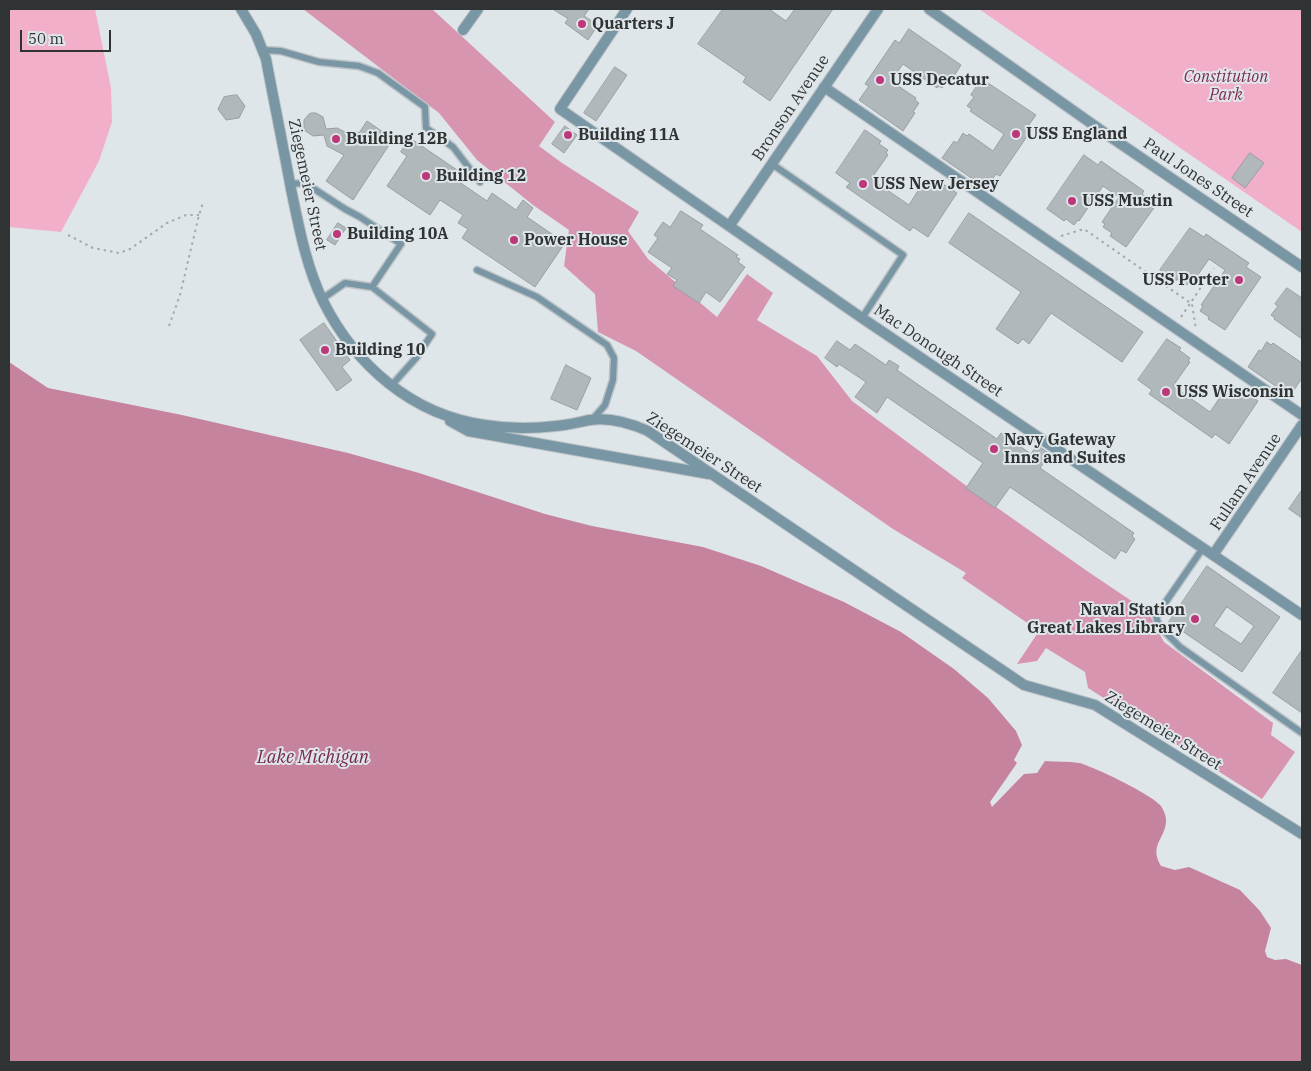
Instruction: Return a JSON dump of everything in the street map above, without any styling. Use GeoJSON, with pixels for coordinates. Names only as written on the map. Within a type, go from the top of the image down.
{"type":"FeatureCollection","features":[{"type":"Feature","properties":{"kind":"street","name":"Ziegemeier Street"},"geometry":{"type":"LineString","coordinates":[[241,9],[256,34],[266,59],[303,245],[322,300],[354,350],[378,376],[391,386],[432,410],[482,425],[511,428],[558,426],[592,420],[613,420],[634,425],[648,431],[1024,685],[1095,705],[1302,834]]}},
{"type":"Feature","properties":{"kind":"street"},"geometry":{"type":"LineString","coordinates":[[464,30],[478,9]]}},
{"type":"Feature","properties":{"kind":"street","name":"Mac Donough Street"},"geometry":{"type":"LineString","coordinates":[[627,9],[560,109],[862,318],[1302,615]]}},
{"type":"Feature","properties":{"kind":"street","name":"Bronson Avenue"},"geometry":{"type":"LineString","coordinates":[[730,225],[878,9]]}},
{"type":"Feature","properties":{"kind":"street","name":"Paul Jones Street"},"geometry":{"type":"LineString","coordinates":[[929,9],[1112,138],[1302,267]]}},
{"type":"Feature","properties":{"kind":"street"},"geometry":{"type":"LineString","coordinates":[[824,87],[1302,415]]}},
{"type":"Feature","properties":{"kind":"street"},"geometry":{"type":"LineString","coordinates":[[432,410],[468,431],[712,474]]}},
{"type":"Feature","properties":{"kind":"street","name":"Fullam Avenue"},"geometry":{"type":"LineString","coordinates":[[1213,555],[1302,425]]}},
{"type":"Feature","properties":{"kind":"lane"},"geometry":{"type":"LineString","coordinates":[[262,50],[281,51],[319,62],[359,66],[378,74],[425,107],[426,128],[453,147],[480,182]]}},
{"type":"Feature","properties":{"kind":"lane"},"geometry":{"type":"LineString","coordinates":[[772,164],[903,255],[862,318]]}},
{"type":"Feature","properties":{"kind":"lane"},"geometry":{"type":"LineString","coordinates":[[290,184],[305,184],[401,244],[372,287]]}},
{"type":"Feature","properties":{"kind":"lane"},"geometry":{"type":"LineString","coordinates":[[477,270],[537,297],[607,345],[614,358],[613,380],[606,404],[592,420]]}},
{"type":"Feature","properties":{"kind":"lane"},"geometry":{"type":"LineString","coordinates":[[322,300],[345,284],[372,287],[432,334],[416,358],[391,386]]}},
{"type":"Feature","properties":{"kind":"lane"},"geometry":{"type":"LineString","coordinates":[[1203,548],[1156,616],[1159,626],[1180,647],[1302,733]]}},
{"type":"Feature","properties":{"kind":"path"},"geometry":{"type":"LineString","coordinates":[[169,326],[180,295],[198,215],[203,203]]}},
{"type":"Feature","properties":{"kind":"path"},"geometry":{"type":"LineString","coordinates":[[68,235],[93,248],[119,253],[130,249],[167,223],[186,215],[198,215]]}},
{"type":"Feature","properties":{"kind":"path"},"geometry":{"type":"LineString","coordinates":[[1047,240],[1084,229],[1192,304],[1198,344]]}},
{"type":"Feature","properties":{"kind":"path"},"geometry":{"type":"LineString","coordinates":[[1174,327],[1214,268]]}},
{"type":"Feature","properties":{"kind":"green space"},"geometry":{"type":"Polygon","coordinates":[[[9,9],[95,9],[111,88],[112,122],[99,161],[61,232],[9,227],[9,9]]]}},
{"type":"Feature","properties":{"kind":"green space","name":"Constitution Park"},"geometry":{"type":"Polygon","coordinates":[[[979,9],[1302,9],[1302,232],[979,9]]]}},
{"type":"Feature","properties":{"kind":"shaded area"},"geometry":{"type":"Polygon","coordinates":[[[303,9],[432,9],[555,122],[539,146],[562,163],[639,212],[628,231],[648,259],[717,317],[747,274],[773,293],[757,320],[817,356],[852,401],[972,490],[1148,612],[1164,642],[1273,723],[1271,735],[1295,752],[1262,799],[1088,688],[1085,672],[1046,648],[1037,661],[1017,664],[1039,631],[962,578],[966,573],[893,529],[636,351],[598,332],[595,294],[564,266],[569,230],[533,205],[477,160],[439,113],[303,9]]]}},
{"type":"Feature","properties":{"kind":"water","name":"Lake Michigan"},"geometry":{"type":"Polygon","coordinates":[[[9,362],[48,388],[182,415],[348,453],[419,473],[545,514],[592,526],[703,547],[761,566],[844,602],[901,632],[954,669],[988,698],[1016,731],[1022,745],[1014,760],[1017,763],[990,802],[992,807],[1024,774],[1037,773],[1045,761],[1075,762],[1086,765],[1135,788],[1155,800],[1161,806],[1166,819],[1166,826],[1156,852],[1161,866],[1175,870],[1189,867],[1240,890],[1260,911],[1271,928],[1265,951],[1267,957],[1275,960],[1286,959],[1302,965],[1302,1062],[9,1062],[9,362]]]}},
{"type":"Feature","properties":{"kind":"building","name":"Quarters J"},"geometry":{"type":"Polygon","coordinates":[[[553,9],[589,9],[584,16],[598,25],[588,40],[565,23],[568,19],[553,9]]]}},
{"type":"Feature","properties":{"kind":"building"},"geometry":{"type":"Polygon","coordinates":[[[723,9],[769,9],[786,21],[795,9],[833,9],[770,101],[743,82],[746,77],[698,44],[723,9]]]}},
{"type":"Feature","properties":{"kind":"building","name":"USS Decatur"},"geometry":{"type":"Polygon","coordinates":[[[909,29],[961,65],[951,81],[948,79],[942,88],[939,86],[937,88],[903,64],[891,81],[916,98],[915,100],[919,103],[903,131],[859,100],[869,86],[865,84],[895,40],[899,43],[909,29]]]}},
{"type":"Feature","properties":{"kind":"building"},"geometry":{"type":"Polygon","coordinates":[[[615,67],[627,75],[596,121],[584,113],[615,67]]]}},
{"type":"Feature","properties":{"kind":"building","name":"USS England"},"geometry":{"type":"Polygon","coordinates":[[[982,79],[1036,115],[1026,129],[1030,132],[1000,176],[996,174],[986,188],[942,158],[954,141],[957,143],[963,133],[967,136],[969,134],[993,151],[1004,134],[970,111],[972,109],[967,106],[974,97],[971,95],[982,79]]]}},
{"type":"Feature","properties":{"kind":"building"},"geometry":{"type":"Polygon","coordinates":[[[237,95],[245,106],[239,118],[226,120],[218,109],[224,97],[237,95]]]}},
{"type":"Feature","properties":{"kind":"building"},"geometry":{"type":"Polygon","coordinates":[[[312,113],[323,117],[326,129],[337,128],[347,133],[355,131],[359,133],[367,121],[393,139],[353,200],[326,181],[344,155],[327,146],[324,135],[313,136],[304,130],[304,120],[312,113]]]}},
{"type":"Feature","properties":{"kind":"building"},"geometry":{"type":"Polygon","coordinates":[[[565,126],[577,135],[564,153],[552,144],[565,126]]]}},
{"type":"Feature","properties":{"kind":"building","name":"USS New Jersey"},"geometry":{"type":"Polygon","coordinates":[[[865,130],[881,141],[879,144],[888,150],[886,153],[888,155],[871,179],[909,205],[924,181],[928,183],[931,179],[938,184],[940,182],[957,193],[928,237],[913,227],[910,231],[846,187],[850,183],[836,173],[865,130]]]}},
{"type":"Feature","properties":{"kind":"building"},"geometry":{"type":"Polygon","coordinates":[[[410,138],[460,172],[455,179],[487,201],[492,193],[516,210],[523,200],[533,208],[527,217],[565,243],[535,287],[462,238],[468,229],[458,223],[463,215],[440,200],[430,215],[387,186],[407,156],[401,152],[410,138]]]}},
{"type":"Feature","properties":{"kind":"building"},"geometry":{"type":"Polygon","coordinates":[[[1250,153],[1264,163],[1245,188],[1232,178],[1250,153]]]}},
{"type":"Feature","properties":{"kind":"building","name":"USS Mustin"},"geometry":{"type":"Polygon","coordinates":[[[1084,155],[1098,165],[1101,161],[1144,191],[1142,194],[1156,205],[1126,247],[1110,236],[1112,233],[1103,227],[1105,224],[1102,222],[1119,197],[1103,186],[1079,221],[1074,225],[1066,219],[1064,221],[1047,209],[1084,155]]]}},
{"type":"Feature","properties":{"kind":"building"},"geometry":{"type":"Polygon","coordinates":[[[681,211],[703,225],[700,229],[738,255],[736,257],[740,259],[738,262],[745,267],[720,302],[706,292],[699,303],[673,286],[677,280],[667,274],[672,268],[648,252],[658,238],[654,235],[663,222],[670,227],[681,211]]]}},
{"type":"Feature","properties":{"kind":"building"},"geometry":{"type":"Polygon","coordinates":[[[969,213],[1143,332],[1122,362],[1051,313],[1029,344],[1023,339],[1018,344],[996,329],[1021,292],[949,243],[969,213]]]}},
{"type":"Feature","properties":{"kind":"building","name":"Building 10A"},"geometry":{"type":"Polygon","coordinates":[[[338,223],[346,228],[335,245],[327,240],[338,223]]]}},
{"type":"Feature","properties":{"kind":"building","name":"USS Porter"},"geometry":{"type":"Polygon","coordinates":[[[1190,228],[1204,237],[1206,234],[1249,263],[1246,267],[1261,277],[1225,330],[1208,319],[1209,317],[1200,311],[1203,306],[1201,305],[1225,270],[1209,259],[1192,283],[1189,281],[1187,285],[1177,279],[1176,281],[1160,270],[1190,228]]]}},
{"type":"Feature","properties":{"kind":"building"},"geometry":{"type":"Polygon","coordinates":[[[1287,288],[1302,298],[1302,339],[1271,315],[1278,306],[1275,304],[1287,288]]]}},
{"type":"Feature","properties":{"kind":"building","name":"Building 10"},"geometry":{"type":"Polygon","coordinates":[[[324,323],[350,360],[342,367],[352,380],[337,391],[300,340],[324,323]]]}},
{"type":"Feature","properties":{"kind":"building","name":"USS Wisconsin"},"geometry":{"type":"Polygon","coordinates":[[[1167,339],[1181,348],[1179,350],[1190,358],[1188,361],[1190,362],[1173,386],[1210,412],[1227,387],[1229,390],[1231,386],[1241,393],[1243,390],[1258,401],[1229,444],[1215,434],[1212,438],[1149,394],[1152,390],[1138,380],[1167,339]]]}},
{"type":"Feature","properties":{"kind":"building","name":"Navy Gateway Inns and Suites"},"geometry":{"type":"Polygon","coordinates":[[[837,341],[850,350],[855,344],[886,365],[889,360],[899,366],[897,370],[997,439],[1001,433],[1031,454],[1037,445],[1050,454],[1040,468],[1134,533],[1132,536],[1135,539],[1126,553],[1121,550],[1115,559],[1010,487],[995,508],[966,488],[983,463],[887,397],[877,413],[855,397],[866,382],[839,364],[837,367],[825,358],[837,341]]]}},
{"type":"Feature","properties":{"kind":"building"},"geometry":{"type":"Polygon","coordinates":[[[1267,342],[1271,345],[1273,343],[1302,363],[1302,378],[1290,396],[1248,367],[1259,350],[1261,351],[1267,342]]]}},
{"type":"Feature","properties":{"kind":"building"},"geometry":{"type":"Polygon","coordinates":[[[566,365],[591,378],[577,410],[551,399],[566,365]]]}},
{"type":"Feature","properties":{"kind":"building"},"geometry":{"type":"Polygon","coordinates":[[[1302,490],[1302,518],[1289,509],[1302,490]]]}},
{"type":"Feature","properties":{"kind":"building","name":"Naval Station Great Lakes Library"},"geometry":{"type":"Polygon","coordinates":[[[1207,566],[1280,617],[1242,672],[1169,622],[1207,566]],[[1227,607],[1214,626],[1241,644],[1254,626],[1227,607]]]}},
{"type":"Feature","properties":{"kind":"building"},"geometry":{"type":"Polygon","coordinates":[[[1302,650],[1302,713],[1273,693],[1302,650]]]}},
{"type":"Feature","properties":{"kind":"place","name":"Quarters J"},"geometry":{"type":"Point","coordinates":[582,24]}},
{"type":"Feature","properties":{"kind":"place","name":"USS Decatur"},"geometry":{"type":"Point","coordinates":[880,80]}},
{"type":"Feature","properties":{"kind":"place","name":"USS England"},"geometry":{"type":"Point","coordinates":[1016,134]}},
{"type":"Feature","properties":{"kind":"place","name":"Building 11A"},"geometry":{"type":"Point","coordinates":[568,135]}},
{"type":"Feature","properties":{"kind":"place","name":"Building 12B"},"geometry":{"type":"Point","coordinates":[336,139]}},
{"type":"Feature","properties":{"kind":"place","name":"Building 12"},"geometry":{"type":"Point","coordinates":[426,176]}},
{"type":"Feature","properties":{"kind":"place","name":"USS New Jersey"},"geometry":{"type":"Point","coordinates":[863,184]}},
{"type":"Feature","properties":{"kind":"place","name":"USS Mustin"},"geometry":{"type":"Point","coordinates":[1072,201]}},
{"type":"Feature","properties":{"kind":"place","name":"Building 10A"},"geometry":{"type":"Point","coordinates":[337,234]}},
{"type":"Feature","properties":{"kind":"place","name":"Power House"},"geometry":{"type":"Point","coordinates":[514,240]}},
{"type":"Feature","properties":{"kind":"place","name":"USS Porter"},"geometry":{"type":"Point","coordinates":[1239,280]}},
{"type":"Feature","properties":{"kind":"place","name":"Building 10"},"geometry":{"type":"Point","coordinates":[325,350]}},
{"type":"Feature","properties":{"kind":"place","name":"USS Wisconsin"},"geometry":{"type":"Point","coordinates":[1166,392]}},
{"type":"Feature","properties":{"kind":"place","name":"Navy Gateway Inns and Suites"},"geometry":{"type":"Point","coordinates":[994,449]}},
{"type":"Feature","properties":{"kind":"place","name":"Naval Station Great Lakes Library"},"geometry":{"type":"Point","coordinates":[1195,619]}}]}
